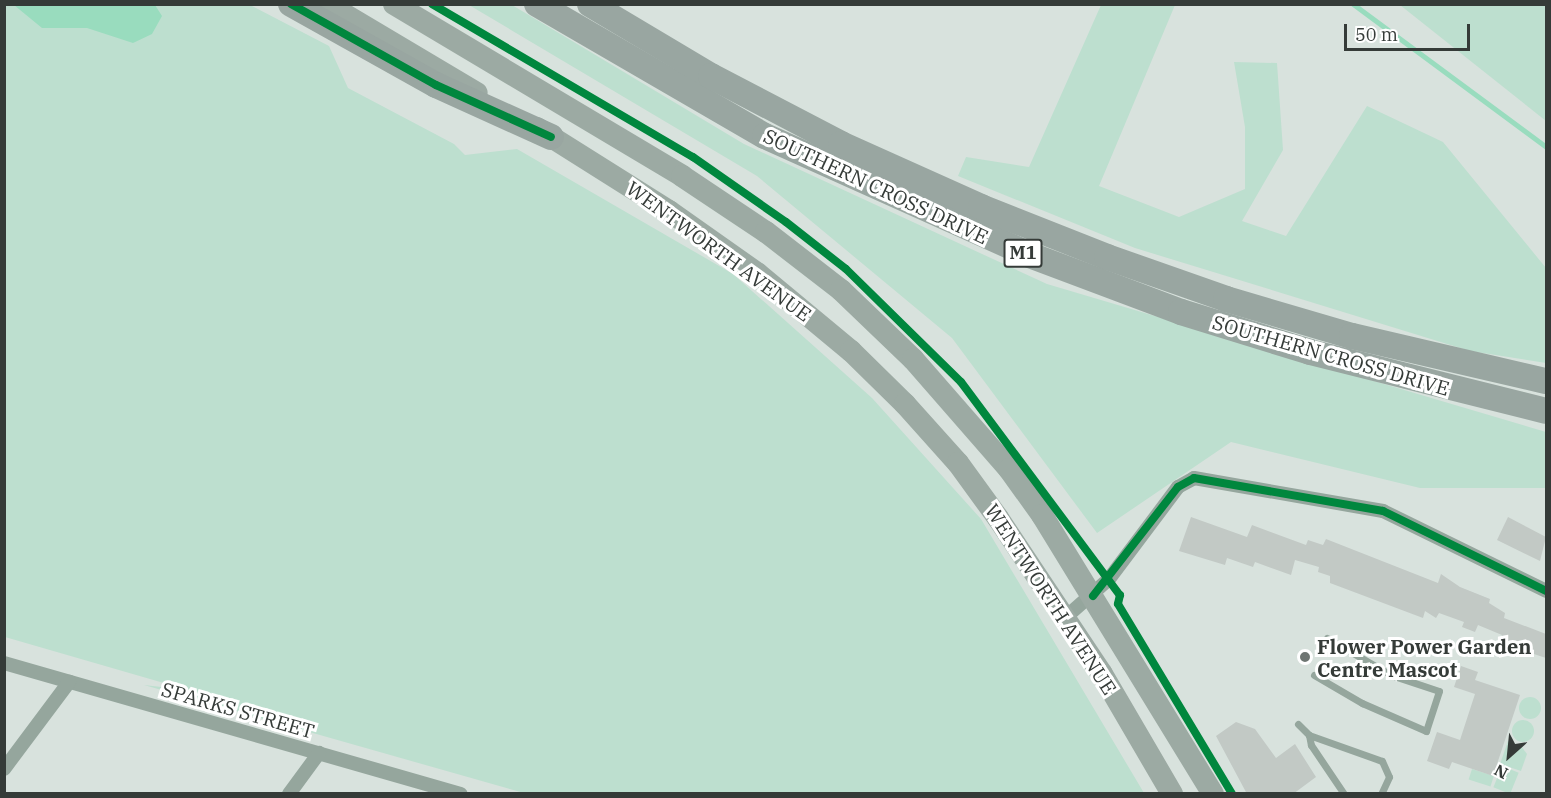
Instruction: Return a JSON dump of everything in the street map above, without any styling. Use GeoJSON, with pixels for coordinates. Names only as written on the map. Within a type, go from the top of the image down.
{"type":"FeatureCollection","features":[{"type":"Feature","properties":{"kind":"highway"},"geometry":{"type":"LineString","coordinates":[[291,4],[436,85],[551,137]]}},
{"type":"Feature","properties":{"kind":"highway","name":"SOUTHERN CROSS DRIVE"},"geometry":{"type":"LineString","coordinates":[[537,4],[765,136],[1027,254],[1181,312],[1310,352],[1546,411]]}},
{"type":"Feature","properties":{"kind":"highway","name":"SOUTHERN CROSS DRIVE"},"geometry":{"type":"LineString","coordinates":[[590,4],[711,76],[841,144],[981,207],[1226,299],[1352,336],[1546,381]]}},
{"type":"Feature","properties":{"kind":"main road","name":"WENTWORTH AVENUE"},"geometry":{"type":"LineString","coordinates":[[327,4],[551,137],[757,273],[851,351],[958,463],[1066,617],[1172,794]]}},
{"type":"Feature","properties":{"kind":"main road","name":"WENTWORTH AVENUE"},"geometry":{"type":"LineString","coordinates":[[394,4],[682,176],[841,290],[913,359],[1009,469],[1093,596],[1213,794]]}},
{"type":"Feature","properties":{"kind":"street"},"geometry":{"type":"LineString","coordinates":[[1066,617],[1093,596],[1178,487],[1194,478],[1383,511],[1546,591]]}},
{"type":"Feature","properties":{"kind":"street","name":"SPARKS STREET"},"geometry":{"type":"LineString","coordinates":[[4,663],[461,794]]}},
{"type":"Feature","properties":{"kind":"street"},"geometry":{"type":"LineString","coordinates":[[4,769],[69,682]]}},
{"type":"Feature","properties":{"kind":"street"},"geometry":{"type":"LineString","coordinates":[[290,794],[319,753]]}},
{"type":"Feature","properties":{"kind":"lane"},"geometry":{"type":"LineString","coordinates":[[1314,675],[1362,703],[1426,731],[1439,691],[1391,675],[1327,638]]}},
{"type":"Feature","properties":{"kind":"lane"},"geometry":{"type":"LineString","coordinates":[[1298,724],[1309,735],[1382,761],[1389,777],[1381,794]]}},
{"type":"Feature","properties":{"kind":"lane"},"geometry":{"type":"LineString","coordinates":[[1309,735],[1311,745],[1344,794]]}},
{"type":"Feature","properties":{"kind":"shaded area"},"geometry":{"type":"Polygon","coordinates":[[[4,5],[250,5],[329,46],[348,88],[454,144],[465,155],[517,149],[733,274],[872,398],[981,519],[1144,793],[524,793],[144,685],[188,690],[5,637],[4,5]]]}},
{"type":"Feature","properties":{"kind":"shaded area"},"geometry":{"type":"Polygon","coordinates":[[[14,5],[155,5],[162,16],[152,34],[133,43],[87,28],[42,28],[14,5]]]}},
{"type":"Feature","properties":{"kind":"shaded area"},"geometry":{"type":"Polygon","coordinates":[[[469,5],[512,5],[744,144],[1047,284],[1546,432],[1546,488],[1420,488],[1231,442],[1097,533],[952,338],[757,176],[469,5]]]}},
{"type":"Feature","properties":{"kind":"shaded area"},"geometry":{"type":"Polygon","coordinates":[[[1101,5],[1175,5],[1099,186],[1179,217],[1245,189],[1245,127],[1234,62],[1277,63],[1283,150],[1242,221],[1286,236],[1367,106],[1443,142],[1546,268],[1546,363],[1470,351],[1135,248],[958,176],[966,157],[1029,167],[1101,5]]]}},
{"type":"Feature","properties":{"kind":"shaded area"},"geometry":{"type":"Polygon","coordinates":[[[1400,5],[1546,5],[1546,121],[1400,5]]]}},
{"type":"Feature","properties":{"kind":"shaded area"},"geometry":{"type":"Polygon","coordinates":[[[1530,697],[1538,700],[1541,708],[1538,716],[1530,719],[1522,716],[1519,708],[1522,700],[1530,697]]]}},
{"type":"Feature","properties":{"kind":"shaded area"},"geometry":{"type":"Polygon","coordinates":[[[1523,720],[1531,723],[1534,731],[1531,739],[1523,742],[1515,739],[1512,731],[1515,723],[1523,720]]]}},
{"type":"Feature","properties":{"kind":"shaded area"},"geometry":{"type":"Polygon","coordinates":[[[1508,741],[1521,746],[1527,754],[1521,771],[1500,764],[1508,741]]]}},
{"type":"Feature","properties":{"kind":"shaded area"},"geometry":{"type":"Polygon","coordinates":[[[1502,766],[1519,773],[1510,794],[1493,787],[1502,766]]]}},
{"type":"Feature","properties":{"kind":"shaded area"},"geometry":{"type":"Polygon","coordinates":[[[1472,769],[1494,776],[1490,787],[1469,779],[1472,769]]]}},
{"type":"Feature","properties":{"kind":"building"},"geometry":{"type":"Polygon","coordinates":[[[1191,517],[1247,537],[1252,525],[1306,545],[1308,540],[1323,545],[1326,539],[1438,583],[1441,574],[1460,587],[1490,599],[1489,603],[1505,613],[1504,618],[1546,634],[1546,658],[1500,643],[1502,635],[1478,625],[1475,632],[1462,627],[1464,622],[1439,613],[1436,618],[1425,611],[1423,618],[1330,583],[1330,576],[1318,572],[1319,567],[1295,560],[1291,575],[1255,562],[1253,567],[1227,558],[1225,565],[1179,551],[1191,517]]]}},
{"type":"Feature","properties":{"kind":"building"},"geometry":{"type":"Polygon","coordinates":[[[1508,517],[1546,537],[1540,561],[1497,540],[1508,517]]]}},
{"type":"Feature","properties":{"kind":"building"},"geometry":{"type":"Polygon","coordinates":[[[1461,666],[1478,672],[1475,680],[1520,695],[1493,776],[1452,762],[1449,769],[1427,761],[1437,732],[1460,740],[1475,694],[1454,687],[1461,666]]]}},
{"type":"Feature","properties":{"kind":"building"},"geometry":{"type":"Polygon","coordinates":[[[1236,722],[1255,729],[1276,758],[1295,744],[1316,777],[1293,794],[1247,794],[1216,736],[1236,722]]]}},
{"type":"Feature","properties":{"kind":"waterway"},"geometry":{"type":"LineString","coordinates":[[1353,4],[1546,147]]}},
{"type":"Feature","properties":{"kind":"cycle path"},"geometry":{"type":"LineString","coordinates":[[291,4],[436,85],[551,137]]}},
{"type":"Feature","properties":{"kind":"cycle path"},"geometry":{"type":"LineString","coordinates":[[432,4],[693,157],[786,222],[846,269],[961,382],[1120,595],[1118,604],[1232,794]]}},
{"type":"Feature","properties":{"kind":"cycle path"},"geometry":{"type":"LineString","coordinates":[[1093,596],[1178,487],[1194,478],[1383,511],[1546,591]]}},
{"type":"Feature","properties":{"kind":"place","name":"Flower Power Garden Centre Mascot"},"geometry":{"type":"Point","coordinates":[1305,657]}}]}
